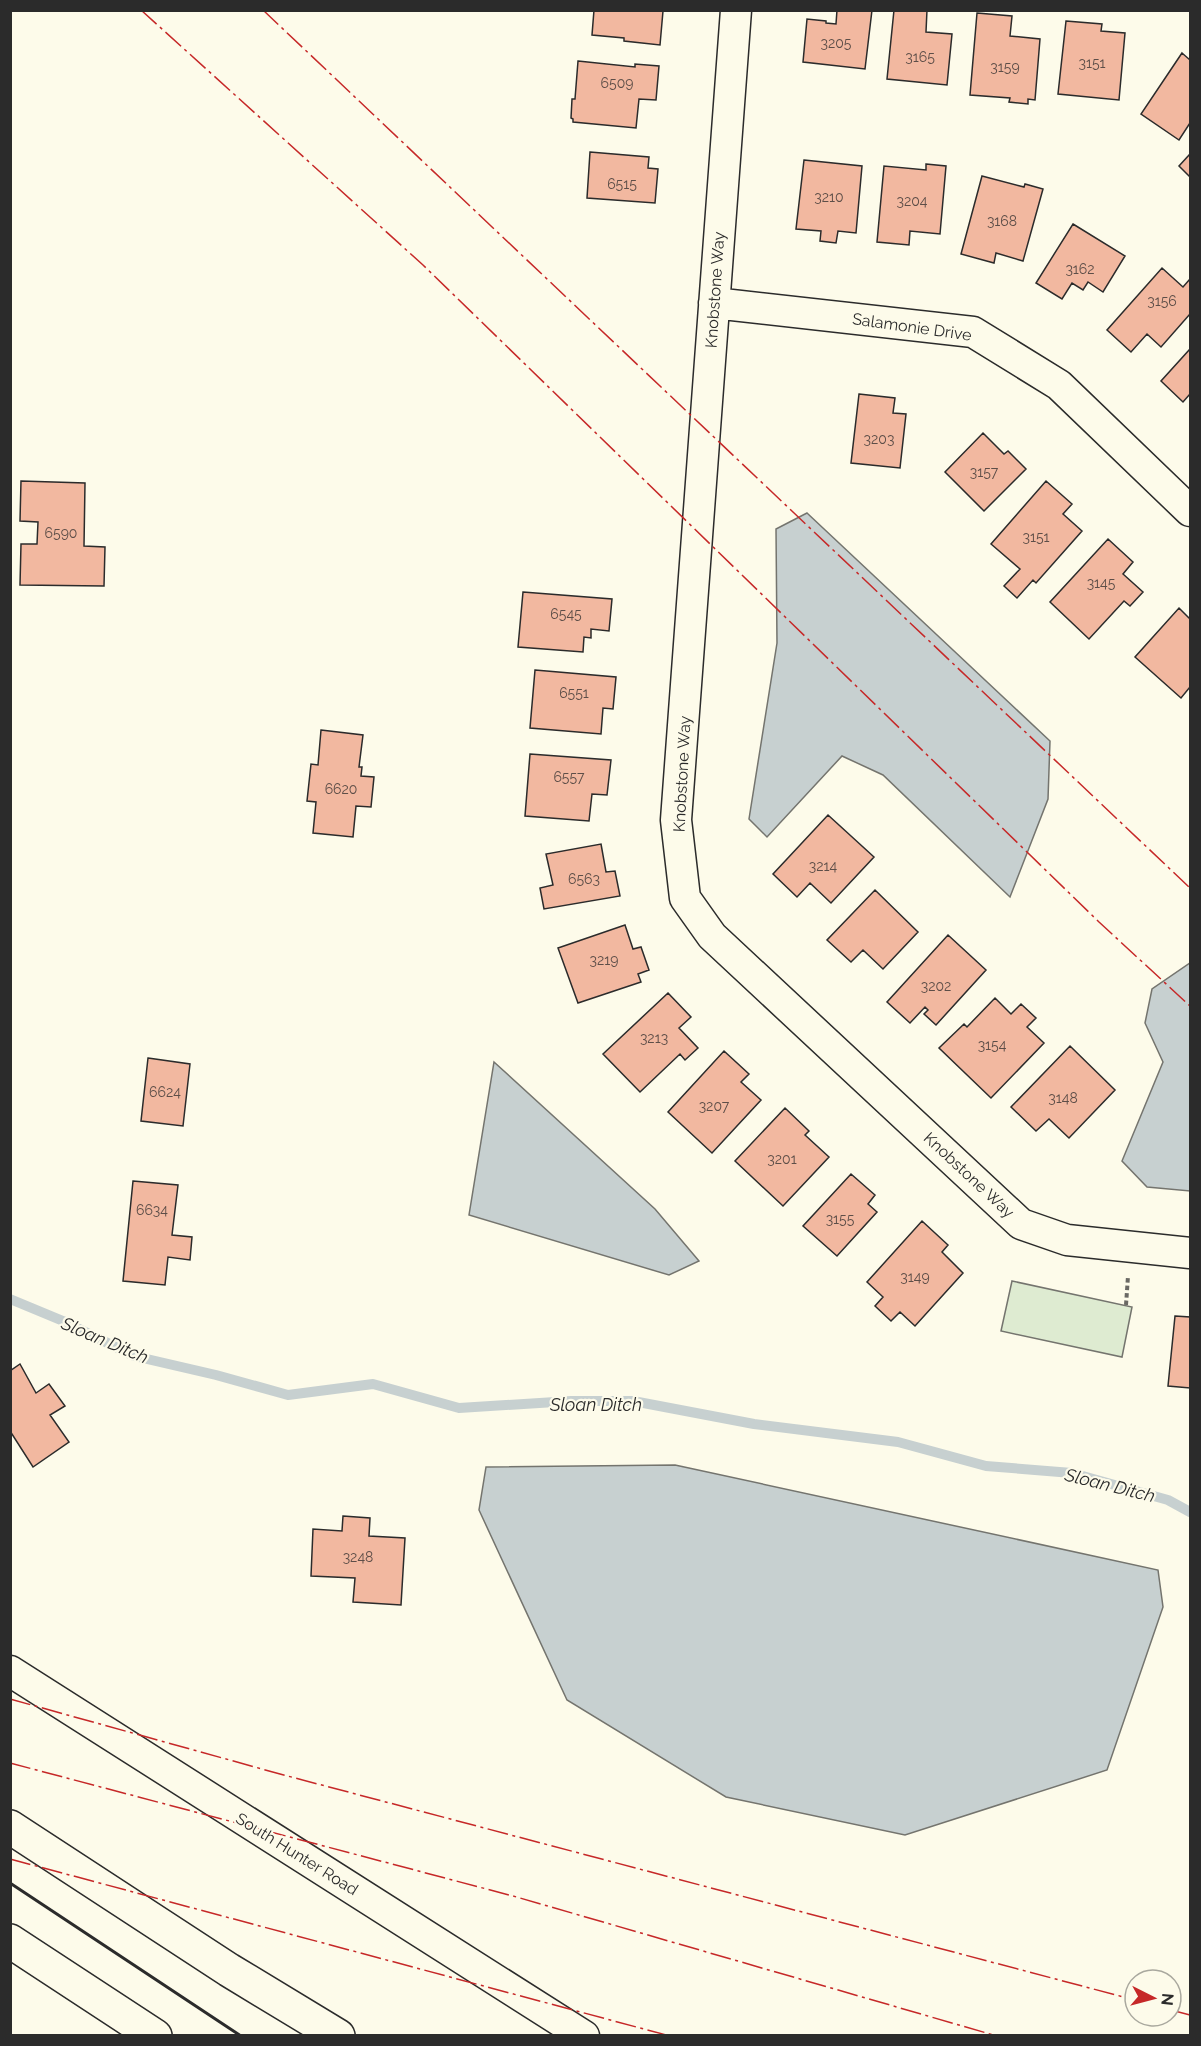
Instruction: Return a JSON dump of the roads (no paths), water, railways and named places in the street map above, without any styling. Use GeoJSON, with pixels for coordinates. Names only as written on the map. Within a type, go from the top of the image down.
{"type":"FeatureCollection","features":[{"type":"Feature","properties":{"kind":"highway"},"geometry":{"type":"LineString","coordinates":[[10,1827],[230,1970],[338,2036]]}},
{"type":"Feature","properties":{"kind":"highway"},"geometry":{"type":"LineString","coordinates":[[10,1941],[155,2036]]}},
{"type":"Feature","properties":{"kind":"street","name":"Knobstone Way"},"geometry":{"type":"LineString","coordinates":[[736,10],[676,820],[685,898],[712,936],[1021,1224],[1068,1239],[1191,1253]]}},
{"type":"Feature","properties":{"kind":"street","name":"Salamonie Drive"},"geometry":{"type":"LineString","coordinates":[[714,303],[973,332],[1059,385],[1191,511]]}},
{"type":"Feature","properties":{"kind":"street","name":"South Hunter Road"},"geometry":{"type":"LineString","coordinates":[[10,1671],[584,2036]]}},
{"type":"Feature","properties":{"kind":"waterway","name":"Sloan Ditch"},"geometry":{"type":"LineString","coordinates":[[10,1299],[63,1321],[134,1356],[288,1395],[373,1384],[459,1408],[571,1401],[633,1401],[754,1424],[898,1442],[986,1466],[1072,1473],[1168,1500],[1190,1512]]}}]}
